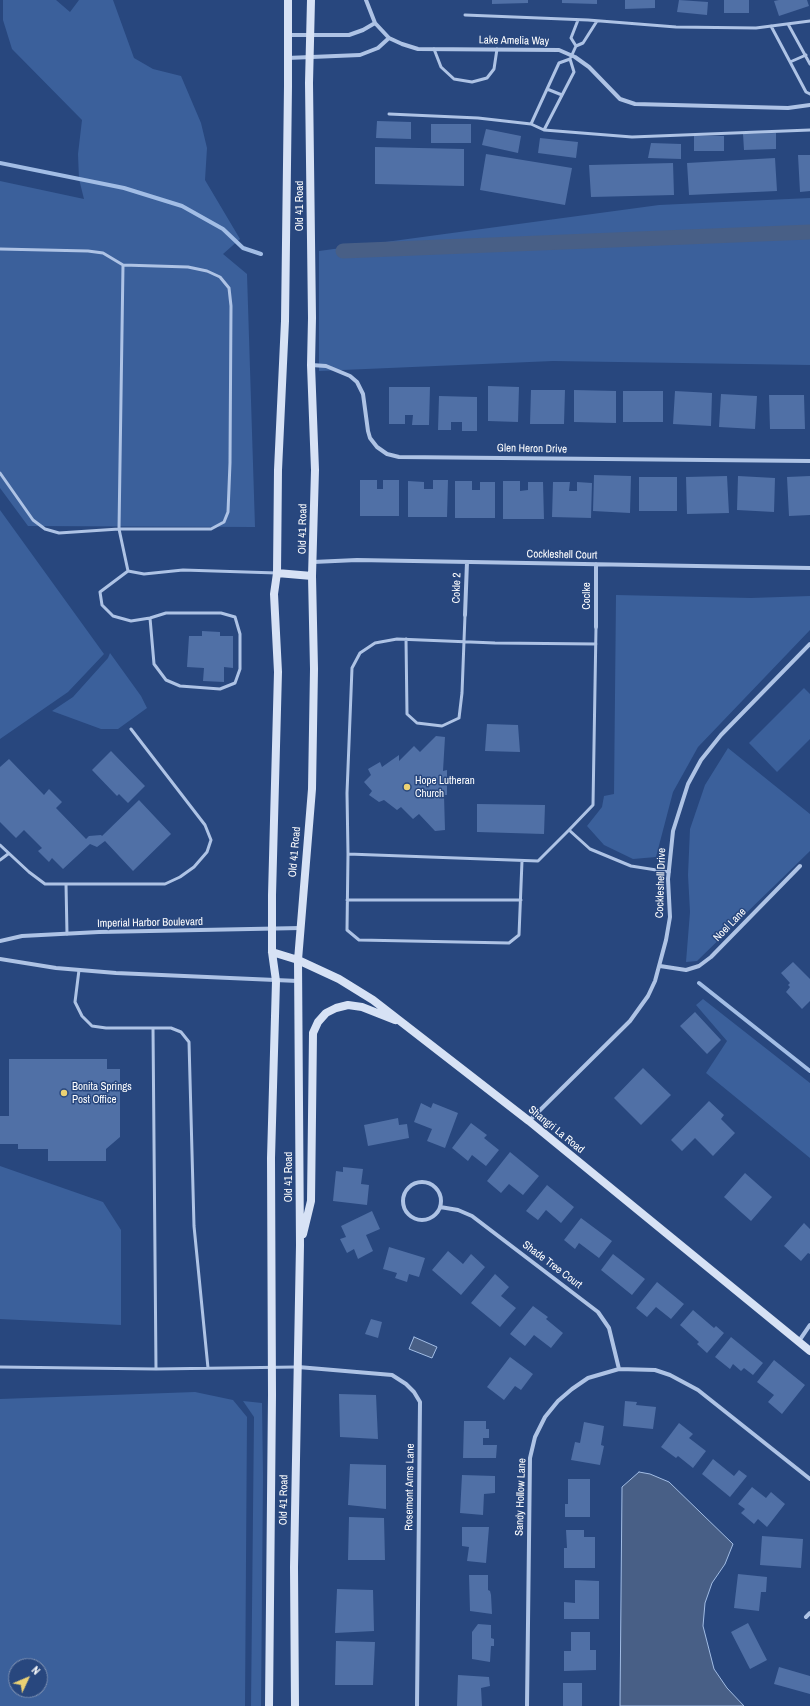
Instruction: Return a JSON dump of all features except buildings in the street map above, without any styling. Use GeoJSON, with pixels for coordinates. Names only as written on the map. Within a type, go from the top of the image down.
{"type":"FeatureCollection","features":[{"type":"Feature","properties":{"kind":"street","name":"Old 41 Road"},"geometry":{"type":"LineString","coordinates":[[269,1706],[272,1367],[271,1158],[276,981],[272,952],[272,855],[278,672],[274,594],[277,573],[278,470],[285,321],[288,0]]}},
{"type":"Feature","properties":{"kind":"street","name":"Old 41 Road"},"geometry":{"type":"LineString","coordinates":[[295,1706],[294,1567],[300,1245],[298,960],[312,789],[314,669],[312,576],[315,470],[310,365],[312,318],[311,0]]}},
{"type":"Feature","properties":{"kind":"street","name":"Lake Amelia Way"},"geometry":{"type":"LineString","coordinates":[[366,0],[375,23],[389,38],[418,49],[559,50],[589,67],[620,99],[635,104],[788,108],[810,105]]}},
{"type":"Feature","properties":{"kind":"street"},"geometry":{"type":"LineString","coordinates":[[288,35],[349,35],[363,30],[375,23]]}},
{"type":"Feature","properties":{"kind":"street"},"geometry":{"type":"LineString","coordinates":[[287,58],[360,55],[378,48],[389,38]]}},
{"type":"Feature","properties":{"kind":"street","name":"Glen Heron Drive"},"geometry":{"type":"LineString","coordinates":[[310,365],[326,366],[350,376],[357,382],[363,394],[366,405],[368,431],[377,447],[387,454],[399,457],[810,461]]}},
{"type":"Feature","properties":{"kind":"street","name":"Cockleshell Court"},"geometry":{"type":"LineString","coordinates":[[313,562],[357,560],[810,568]]}},
{"type":"Feature","properties":{"kind":"street","name":"Cokle 2"},"geometry":{"type":"LineString","coordinates":[[465,615],[467,562]]}},
{"type":"Feature","properties":{"kind":"street","name":"Coclke"},"geometry":{"type":"LineString","coordinates":[[596,564],[596,627]]}},
{"type":"Feature","properties":{"kind":"street"},"geometry":{"type":"LineString","coordinates":[[277,573],[312,576]]}},
{"type":"Feature","properties":{"kind":"street","name":"Cockleshell Drive"},"geometry":{"type":"LineString","coordinates":[[529,1122],[640,1009],[655,980],[660,966],[670,917],[669,872],[673,831],[679,806],[688,784],[701,760],[721,734],[810,644]]}},
{"type":"Feature","properties":{"kind":"street","name":"Noel Lane"},"geometry":{"type":"LineString","coordinates":[[660,966],[686,970],[700,966],[711,957],[800,866]]}},
{"type":"Feature","properties":{"kind":"street","name":"Imperial Harbor Boulevard"},"geometry":{"type":"LineString","coordinates":[[0,941],[22,936],[67,934],[137,931],[301,928]]}},
{"type":"Feature","properties":{"kind":"street","name":"Shangri La Road"},"geometry":{"type":"LineString","coordinates":[[272,952],[298,960],[340,979],[373,1000],[529,1122],[810,1351]]}},
{"type":"Feature","properties":{"kind":"street"},"geometry":{"type":"LineString","coordinates":[[0,959],[79,970],[298,981]]}},
{"type":"Feature","properties":{"kind":"street"},"geometry":{"type":"LineString","coordinates":[[300,1245],[312,1201],[313,1033],[318,1022],[328,1012],[348,1005],[362,1007],[403,1023]]}},
{"type":"Feature","properties":{"kind":"street"},"geometry":{"type":"LineString","coordinates":[[418,1182],[425,1182],[434,1186],[441,1197],[440,1207],[437,1213],[431,1218],[424,1220],[414,1218],[409,1215],[404,1207],[403,1200],[405,1192],[410,1186],[418,1182]]}},
{"type":"Feature","properties":{"kind":"street","name":"Shade Tree Court"},"geometry":{"type":"LineString","coordinates":[[440,1207],[458,1210],[472,1216],[598,1312],[609,1328],[619,1369]]}},
{"type":"Feature","properties":{"kind":"street"},"geometry":{"type":"LineString","coordinates":[[798,1342],[810,1325]]}},
{"type":"Feature","properties":{"kind":"street","name":"Rosemont Arms Lane"},"geometry":{"type":"LineString","coordinates":[[298,1367],[392,1375],[406,1384],[414,1392],[420,1402],[417,1706]]}},
{"type":"Feature","properties":{"kind":"street","name":"Sandy Hollow Lane"},"geometry":{"type":"LineString","coordinates":[[527,1706],[530,1458],[536,1437],[545,1417],[558,1401],[572,1389],[588,1378],[619,1369],[654,1370],[684,1382],[698,1390],[810,1479]]}},
{"type":"Feature","properties":{"kind":"street"},"geometry":{"type":"LineString","coordinates":[[806,1617],[810,1612]]}},
{"type":"Feature","properties":{"kind":"lane"},"geometry":{"type":"LineString","coordinates":[[465,15],[597,21],[676,27],[756,28],[810,21]]}},
{"type":"Feature","properties":{"kind":"lane"},"geometry":{"type":"LineString","coordinates":[[576,46],[571,38],[578,20]]}},
{"type":"Feature","properties":{"kind":"lane"},"geometry":{"type":"LineString","coordinates":[[544,130],[574,72],[571,57],[576,46],[583,43],[597,21]]}},
{"type":"Feature","properties":{"kind":"lane"},"geometry":{"type":"LineString","coordinates":[[788,24],[810,64]]}},
{"type":"Feature","properties":{"kind":"lane"},"geometry":{"type":"LineString","coordinates":[[771,26],[806,92],[810,94]]}},
{"type":"Feature","properties":{"kind":"lane"},"geometry":{"type":"LineString","coordinates":[[434,49],[441,67],[454,79],[472,82],[487,78],[494,69],[497,49]]}},
{"type":"Feature","properties":{"kind":"lane"},"geometry":{"type":"LineString","coordinates":[[790,62],[806,55]]}},
{"type":"Feature","properties":{"kind":"lane"},"geometry":{"type":"LineString","coordinates":[[530,124],[559,63],[571,57]]}},
{"type":"Feature","properties":{"kind":"lane"},"geometry":{"type":"LineString","coordinates":[[547,89],[562,95]]}},
{"type":"Feature","properties":{"kind":"lane"},"geometry":{"type":"LineString","coordinates":[[389,114],[478,118],[530,124],[544,130],[632,138],[810,130]]}},
{"type":"Feature","properties":{"kind":"lane"},"geometry":{"type":"LineString","coordinates":[[0,249],[88,250],[103,253],[123,265],[188,267],[220,277],[228,288],[231,306],[230,463],[228,512],[224,522],[211,529],[119,529],[59,533],[46,529],[33,520],[23,508],[0,473]]}},
{"type":"Feature","properties":{"kind":"lane"},"geometry":{"type":"LineString","coordinates":[[123,265],[119,529],[128,571]]}},
{"type":"Feature","properties":{"kind":"lane"},"geometry":{"type":"LineString","coordinates":[[150,618],[154,664],[166,680],[180,686],[220,690],[235,683],[240,669],[240,634],[235,618],[221,613],[166,613],[150,618],[131,621],[113,616],[102,605],[100,592],[128,571],[144,574],[183,570],[277,573]]}},
{"type":"Feature","properties":{"kind":"lane"},"geometry":{"type":"LineString","coordinates":[[406,639],[407,714],[416,723],[442,726],[459,718],[462,693],[465,615]]}},
{"type":"Feature","properties":{"kind":"lane"},"geometry":{"type":"LineString","coordinates":[[348,854],[538,862],[594,805],[596,627]]}},
{"type":"Feature","properties":{"kind":"lane"},"geometry":{"type":"LineString","coordinates":[[522,861],[520,935],[509,943],[359,940],[347,930],[347,794],[352,668],[360,653],[375,643],[397,639],[463,642],[596,644]]}},
{"type":"Feature","properties":{"kind":"lane"},"geometry":{"type":"LineString","coordinates":[[0,846],[45,884],[165,884],[180,877],[194,867],[207,852],[211,840],[205,825],[131,729]]}},
{"type":"Feature","properties":{"kind":"lane"},"geometry":{"type":"LineString","coordinates":[[569,830],[590,849],[624,864],[669,872]]}},
{"type":"Feature","properties":{"kind":"lane"},"geometry":{"type":"LineString","coordinates":[[0,860],[8,854]]}},
{"type":"Feature","properties":{"kind":"lane"},"geometry":{"type":"LineString","coordinates":[[66,884],[67,934]]}},
{"type":"Feature","properties":{"kind":"lane"},"geometry":{"type":"LineString","coordinates":[[347,900],[521,900]]}},
{"type":"Feature","properties":{"kind":"lane"},"geometry":{"type":"LineString","coordinates":[[79,970],[75,1002],[82,1016],[92,1026],[106,1028],[171,1028],[181,1032],[188,1042],[194,1226],[208,1368]]}},
{"type":"Feature","properties":{"kind":"lane"},"geometry":{"type":"LineString","coordinates":[[153,1028],[156,1369]]}},
{"type":"Feature","properties":{"kind":"lane"},"geometry":{"type":"LineString","coordinates":[[0,1367],[156,1369],[298,1367]]}},
{"type":"Feature","properties":{"kind":"shaded area"},"geometry":{"type":"Polygon","coordinates":[[[3,0],[56,0],[70,12],[79,0],[113,0],[134,58],[153,69],[181,76],[201,123],[207,148],[205,180],[240,239],[223,254],[247,274],[255,527],[28,526],[0,488],[0,181],[84,199],[79,179],[78,154],[82,120],[12,49],[3,20],[3,0]]]}},
{"type":"Feature","properties":{"kind":"shaded area"},"geometry":{"type":"Polygon","coordinates":[[[810,198],[810,365],[553,361],[319,371],[319,251],[659,205],[810,198]]]}},
{"type":"Feature","properties":{"kind":"shaded area"},"geometry":{"type":"Polygon","coordinates":[[[0,510],[104,654],[68,692],[0,739],[0,510]]]}},
{"type":"Feature","properties":{"kind":"shaded area"},"geometry":{"type":"Polygon","coordinates":[[[616,595],[751,598],[810,596],[810,630],[698,747],[673,792],[656,857],[633,859],[604,845],[587,826],[602,807],[604,796],[614,794],[616,595]]]}},
{"type":"Feature","properties":{"kind":"shaded area"},"geometry":{"type":"Polygon","coordinates":[[[110,653],[141,696],[147,708],[118,729],[101,729],[52,711],[73,697],[108,658],[110,653]]]}},
{"type":"Feature","properties":{"kind":"shaded area"},"geometry":{"type":"Polygon","coordinates":[[[804,688],[810,694],[810,739],[777,772],[749,743],[804,688]]]}},
{"type":"Feature","properties":{"kind":"shaded area"},"geometry":{"type":"Polygon","coordinates":[[[728,748],[810,814],[810,851],[697,961],[686,962],[690,912],[688,875],[690,829],[705,785],[728,748]]]}},
{"type":"Feature","properties":{"kind":"shaded area"},"geometry":{"type":"Polygon","coordinates":[[[703,999],[810,1083],[810,1158],[706,1073],[727,1041],[696,1005],[703,999]]]}},
{"type":"Feature","properties":{"kind":"shaded area"},"geometry":{"type":"Polygon","coordinates":[[[0,1166],[103,1202],[121,1230],[121,1325],[0,1319],[0,1166]]]}},
{"type":"Feature","properties":{"kind":"shaded area"},"geometry":{"type":"Polygon","coordinates":[[[414,1337],[437,1347],[432,1358],[409,1349],[414,1337]]]}},
{"type":"Feature","properties":{"kind":"shaded area"},"geometry":{"type":"Polygon","coordinates":[[[195,1392],[233,1400],[247,1417],[245,1706],[0,1706],[0,1399],[195,1392]]]}},
{"type":"Feature","properties":{"kind":"shaded area"},"geometry":{"type":"Polygon","coordinates":[[[243,1401],[262,1403],[263,1476],[261,1706],[251,1706],[254,1417],[243,1401]]]}},
{"type":"Feature","properties":{"kind":"shaded area"},"geometry":{"type":"Polygon","coordinates":[[[639,1472],[650,1474],[669,1482],[733,1544],[725,1564],[712,1583],[705,1603],[703,1626],[714,1669],[727,1688],[744,1706],[620,1706],[622,1487],[639,1472]]]}},
{"type":"Feature","properties":{"kind":"waterway"},"geometry":{"type":"LineString","coordinates":[[0,163],[124,188],[182,206],[223,229],[243,248],[261,254]]}},
{"type":"Feature","properties":{"kind":"waterway"},"geometry":{"type":"LineString","coordinates":[[343,251],[810,232]]}},
{"type":"Feature","properties":{"kind":"waterway"},"geometry":{"type":"LineString","coordinates":[[699,983],[810,1071]]}},
{"type":"Feature","properties":{"kind":"place","name":"Hope Lutheran Church"},"geometry":{"type":"Point","coordinates":[407,787]}},
{"type":"Feature","properties":{"kind":"place","name":"Bonita Springs Post Office"},"geometry":{"type":"Point","coordinates":[64,1093]}}]}
